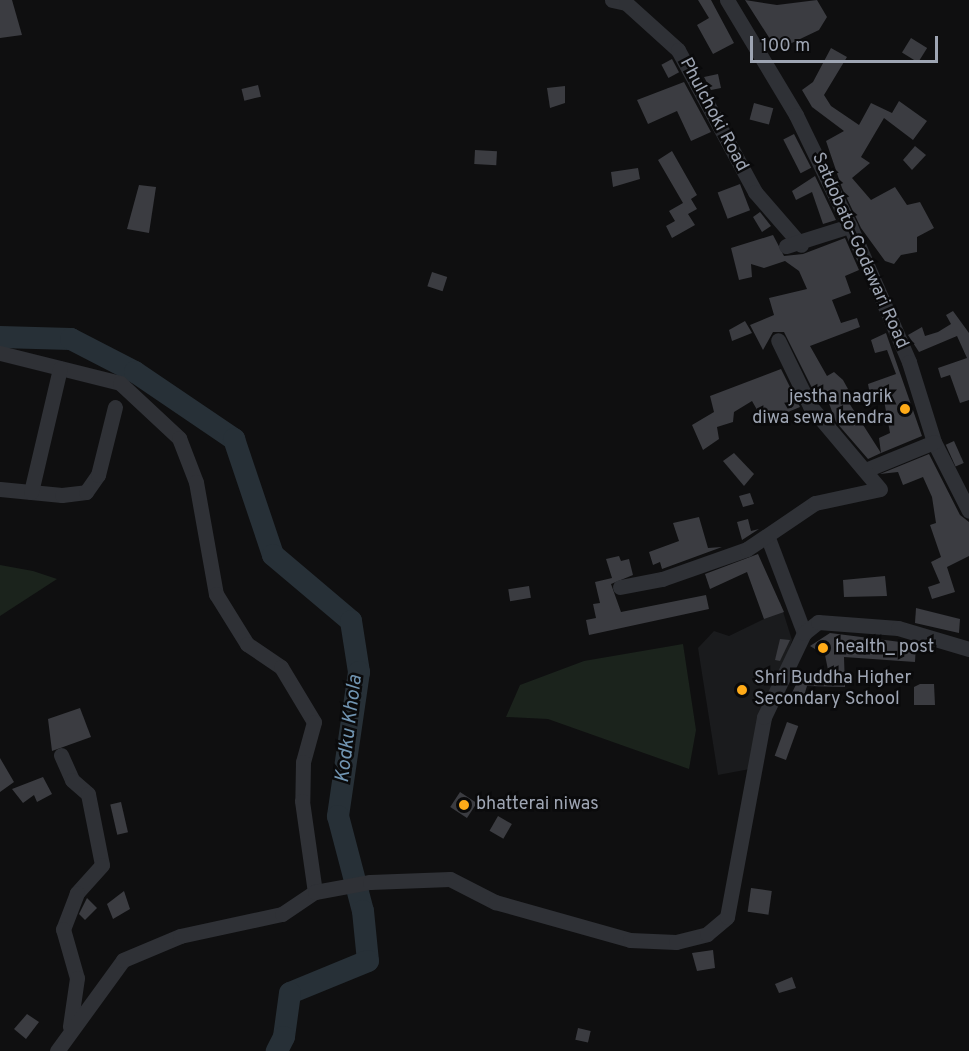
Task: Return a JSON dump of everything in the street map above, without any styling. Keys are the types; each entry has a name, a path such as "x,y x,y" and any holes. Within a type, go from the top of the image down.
{"street":[{"name":"Phulchoki Road","path":"612,0 626,3 678,50 755,192 794,245 850,226"},
{"name":"Satdobato-Godawari Road","path":"728,0 796,115 850,226 909,362 934,442 969,511"},
{"path":"620,587 662,579 768,538 814,503 879,489 868,469 810,406 778,340"},
{"path":"0,353 120,383 179,438 196,482 216,594 247,644 281,667 314,722 303,762 302,801 315,892"},
{"path":"31,492 60,368"},
{"path":"0,489 31,492 86,492 98,475 115,407"},
{"path":"868,469 934,442"},
{"path":"768,538 804,633"},
{"path":"57,1051 123,960 180,936 282,914 315,892 370,882 450,879 495,902 630,940 676,942 707,934 727,916 764,717 804,633 818,622 898,628 969,649"},
{"path":"61,755 72,780 88,794 102,865 77,893 63,929 77,978 69,1033"}],"shaded area":[{"path":"0,565 33,571 57,579 0,616"},
{"name":"Shri Buddha Higher Secondary School","path":"780,602 792,640 755,768 718,775 698,648 714,631 729,636 764,619 761,609"},
{"path":"683,644 696,730 689,769 548,719 506,717 520,685 584,661"}],"building":[{"path":"0,0 12,0 22,35 0,38"},
{"path":"698,0 711,0 734,43 713,54 697,25 709,18"},
{"path":"745,0 777,5 817,0 827,17 819,30 777,50"},
{"path":"911,38 927,48 918,62 902,52"},
{"path":"831,48 847,57 824,95 831,106 859,125 871,103 892,113 899,101 927,121 913,140 884,118 861,157 870,163 852,178 871,200 895,187 907,205 920,202 934,228 917,237 917,252 901,255 894,264 885,261 861,228 842,188 826,141 844,131 812,107 802,90 813,82"},
{"path":"672,59 679,72 668,78 661,65"},
{"path":"718,74 721,88 711,90 704,77"},
{"path":"684,82 711,132 691,141 677,111 648,124 637,100"},
{"path":"258,85 261,97 244,101 242,89"},
{"path":"565,86 565,103 550,108 547,88"},
{"path":"754,103 773,108 769,125 750,119"},
{"path":"794,134 811,168 801,173 783,139"},
{"path":"915,146 926,155 912,170 903,160"},
{"path":"475,150 497,151 496,165 474,164"},
{"path":"672,151 697,195 691,199 697,209 688,214 695,225 672,238 666,226 675,221 669,211 683,203 658,160"},
{"path":"638,168 640,179 613,187 611,172"},
{"path":"815,176 836,220 823,224 812,192 796,200 792,191"},
{"path":"740,184 750,210 728,219 718,193"},
{"path":"139,185 156,187 149,233 127,229"},
{"path":"760,212 771,226 762,232 753,217"},
{"path":"773,235 784,256 803,254 845,238 859,270 845,276 851,293 832,300 841,323 857,318 860,327 810,346 827,376 834,372 843,380 848,389 842,392 881,453 868,459 836,422 824,390 816,396 784,332 773,332 763,350 750,325 774,315 769,298 807,289 799,271 785,261 764,268 751,264 752,277 739,280 731,248"},
{"path":"432,272 447,277 443,291 427,286"},
{"path":"953,311 969,333 969,400 960,403 950,375 941,378 938,368 967,358 957,336 919,352 908,335 922,327 925,336 938,332 951,324 946,315"},
{"path":"745,321 752,333 732,341 729,330"},
{"path":"886,333 922,436 881,453 879,438 890,433 883,395 871,400 868,384 896,374 887,350 875,353 871,340"},
{"path":"781,369 800,407 764,422 752,401 734,412 733,422 717,427 719,439 703,450 692,425 714,412 710,396"},
{"path":"954,441 964,463 956,467 946,445"},
{"path":"734,453 754,474 744,486 723,461"},
{"path":"929,454 960,515 969,522 969,556 947,567 955,592 932,599 928,587 940,583 931,562 941,557 930,525 936,523 932,497 923,477 903,485 898,472 880,474"},
{"path":"750,493 754,504 743,507 739,496"},
{"path":"699,517 708,548 722,547 662,569 660,562 653,565 649,552 679,541 673,523"},
{"path":"748,519 751,531 759,529 742,540 737,522"},
{"path":"758,554 784,612 764,619 747,572 710,589 705,574"},
{"path":"619,556 621,561 629,559 633,575 611,584 621,612 706,595 709,609 589,635 586,620 596,618 593,604 600,603 595,582 612,578 606,559"},
{"path":"885,576 887,596 844,597 843,580"},
{"path":"529,586 531,598 510,601 508,589"},
{"path":"916,608 960,619 959,633 915,623"},
{"path":"830,633 916,644 915,662 844,657 845,687 807,686 803,699 791,695 800,676 829,675 825,655 810,646"},
{"path":"780,639 790,640 780,661 775,660"},
{"path":"920,684 934,684 935,705 914,705 914,687"},
{"path":"80,708 91,737 52,751 48,719"},
{"path":"787,722 798,726 786,760 775,756"},
{"path":"0,758 14,782 0,792"},
{"path":"43,777 52,794 37,802 34,795 23,803 12,789"},
{"name":"bhatterai niwas","path":"460,792 477,803 467,818 450,807"},
{"path":"121,802 128,832 117,835 110,804"},
{"path":"498,816 512,824 503,839 490,831"},
{"path":"751,888 772,891 768,915 748,912"},
{"path":"124,891 130,909 113,919 107,904"},
{"path":"87,898 97,908 85,920 79,914"},
{"path":"713,950 715,968 697,971 692,953"},
{"path":"792,977 796,988 779,993 775,984"},
{"path":"27,1014 39,1022 26,1039 14,1029"},
{"path":"578,1028 591,1031 588,1043 575,1040"}],"waterway":[{"name":"Kodku Khola","path":"0,337 71,339 135,372 234,439 273,555 351,621 359,672 338,816 363,911 368,961 290,993 284,1037 277,1051"}],"place":[{"name":"jestha nagrik diwa sewa kendra","path":"905,409"},
{"name":"health_ post","path":"823,648"},
{"name":"Shri Buddha Higher Secondary School","path":"742,690"},
{"name":"bhatterai niwas","path":"464,805"}]}
